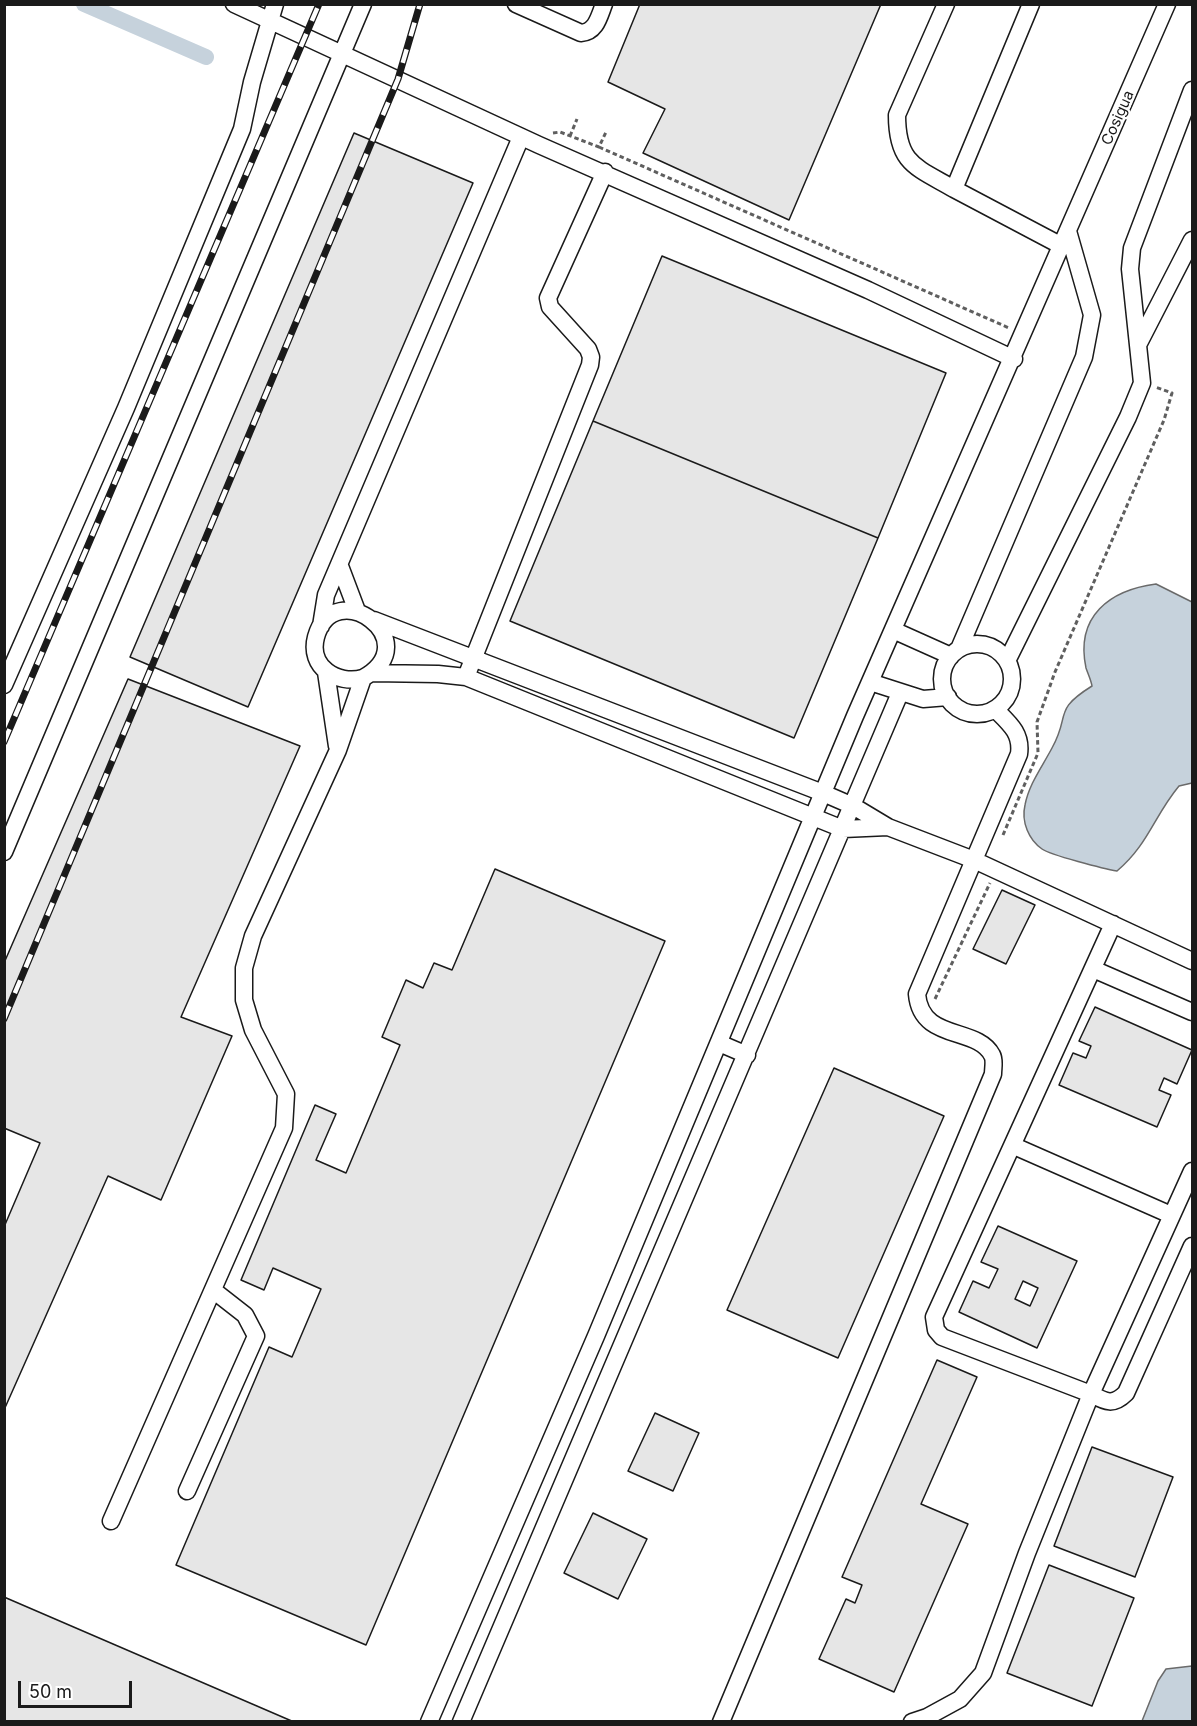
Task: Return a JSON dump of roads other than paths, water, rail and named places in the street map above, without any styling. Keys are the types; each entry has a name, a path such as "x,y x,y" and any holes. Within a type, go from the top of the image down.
{"street":[{"path":"234,4 273,12 344,54 521,137 605,172 868,290 1014,359"},
{"path":"4,852 344,54 363,4"},
{"path":"516,4 581,33 588,33 594,28 604,4"},
{"path":"893,630 955,652 970,645 991,647 1007,661 1012,682 1010,692 995,709 986,713 964,711 948,697 943,676 955,652 1084,357 1092,315 1064,238 954,189 913,165 901,150 897,115 946,4"},
{"path":"954,189 1031,4"},
{"name":"Cosigua","path":"429,1722 617,1287 870,682 1014,359 1064,238 1167,4"},
{"path":"4,685 126,408 242,129 252,82 273,12"},
{"path":"1007,661 1128,417 1142,383 1130,269 1132,248 1192,90"},
{"path":"338,750 326,672 316,654 315,645 326,595 521,137"},
{"path":"466,677 590,365 591,357 588,349 550,307 548,298 605,172"},
{"path":"1138,345 1192,240"},
{"path":"340,566 357,611"},
{"path":"321,626 337,613 357,611 374,620 823,793 853,806 888,827 974,860 1192,961"},
{"path":"111,1521 284,1128 286,1094 253,1030 244,1000 244,968 253,936 338,750 368,676 384,657 384,637 374,620"},
{"path":"326,672 344,681 368,676 438,674 466,677 812,818 843,829 888,827"},
{"path":"870,682 923,699 948,697"},
{"path":"461,1722 542,1526 644,1297 900,693"},
{"path":"721,1722 993,1074 993,1057 987,1048 928,1021 918,1009 917,994 1019,754 1020,746 1016,729 995,709"},
{"path":"636,747 647,725"},
{"path":"1113,924 1014,1146 934,1317 936,1330 942,1336 1091,1394 1107,1403 1117,1401 1125,1393 1192,1246"},
{"path":"1093,969 1192,1012"},
{"path":"719,1042 747,1055"},
{"path":"1014,1146 1171,1215"},
{"path":"912,1722 927,1717 960,1699 983,1673 1027,1553 1091,1394 1171,1215 1192,1175"},
{"path":"617,1287 644,1297"},
{"path":"188,1491 256,1336 245,1315 213,1290"},
{"path":"517,1516 542,1526"}],"waterway":[{"path":"84,4 206,57"}],"railway":[{"path":"4,742 319,4"},
{"path":"4,1019 398,79 420,4"}]}
